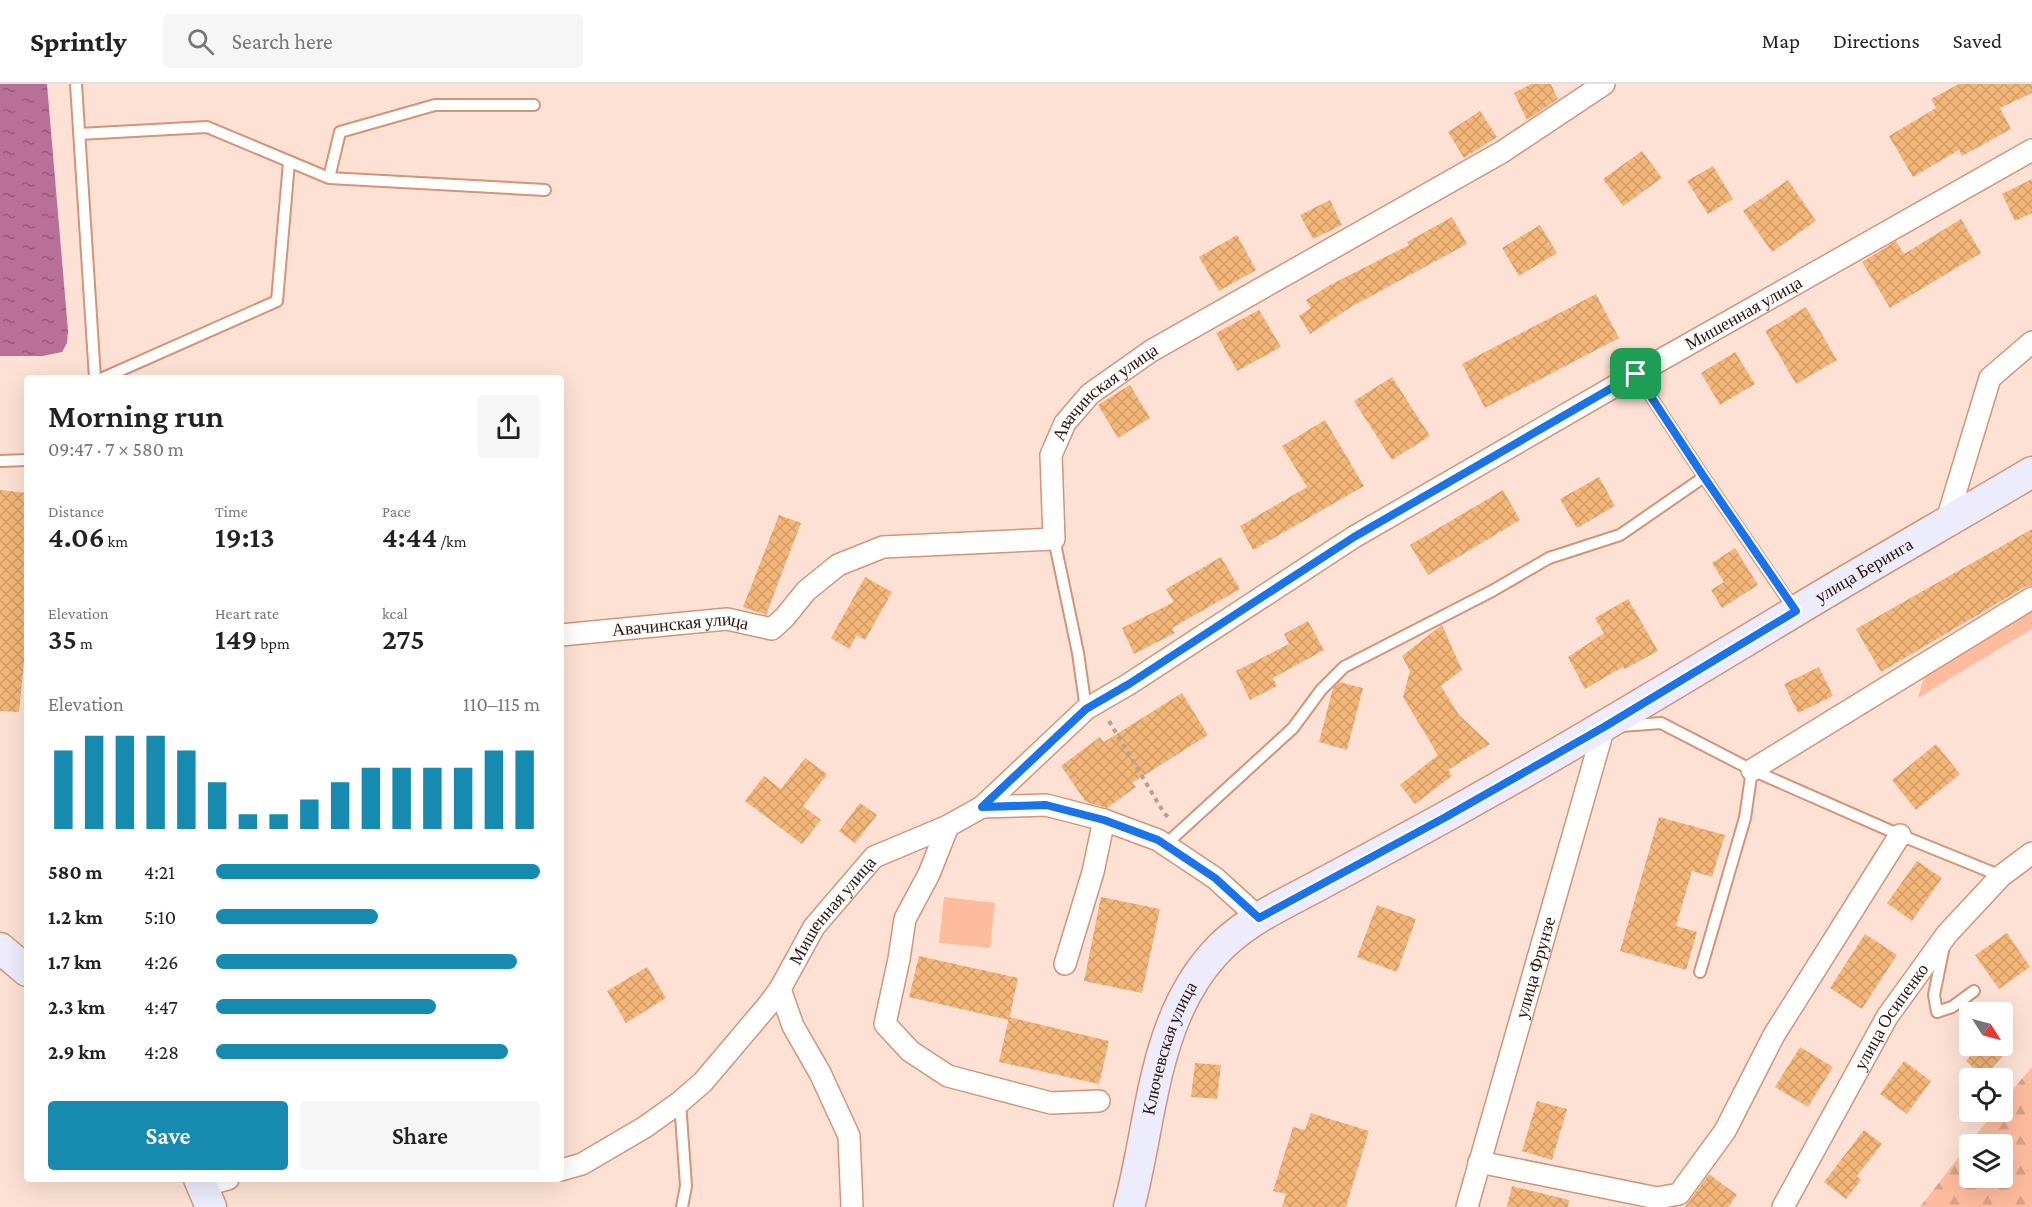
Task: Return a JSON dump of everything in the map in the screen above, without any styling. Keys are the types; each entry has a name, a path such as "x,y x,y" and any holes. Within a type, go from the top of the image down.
{"main road":[{"name":"улица Беринга","path":"1259,918 1454,813 1604,727 2032,472"},
{"name":"Ключевская улица","path":"1128,1207 1159,1066 1179,1009 1215,953 1259,918"},
{"path":"0,948 24,968"}],"street":[{"name":"Авачинская улица","path":"564,635 727,619 772,629 806,591 838,564 884,547 1054,539 1051,455 1065,423 1090,394 1151,351 1502,152 1604,84"},
{"name":"Мишенная улица","path":"564,1169 582,1164 645,1127 680,1102 702,1082 780,989 814,927 874,857 948,826 982,807 1092,706 1354,537 2032,150"},
{"path":"1946,523 1990,378 2032,342"},
{"path":"1752,770 2032,598"},
{"name":"улица Фрунзе","path":"1467,1207 1604,727"},
{"path":"982,807 1046,805 1104,820 1158,840 1215,878 1259,918"},
{"path":"1065,964 1092,872 1104,820"},
{"path":"948,826 929,874 905,919 885,1024 910,1051 948,1076 1051,1103 1099,1101"},
{"path":"1479,1162 1657,1198 1679,1194 1725,1131 1774,1035 1900,835"},
{"name":"улица Осипенко","path":"1783,1207 1887,1017 1947,934 2001,876 2032,853"},
{"path":"780,989 793,1026 820,1073 849,1136 852,1207"}],"lane":[{"path":"76,84 95,375"},
{"path":"329,178 340,132 435,105 534,105"},
{"path":"79,134 207,127 329,178 545,190"},
{"path":"110,375 277,301 290,162"},
{"path":"1636,374 1796,611"},
{"path":"0,461 24,460"},
{"path":"1165,845 1293,728 1344,666 1491,591 1549,558 1620,535 1704,477"},
{"path":"1054,539 1078,653 1092,706"},
{"path":"1604,727 1661,723 1752,770 1900,835 2001,876"},
{"path":"1700,972 1745,818 1752,770"},
{"path":"1947,934 1934,995 1937,1012 1952,1007 1974,992"},
{"path":"680,1102 686,1186 682,1207"}],"path":[{"path":"1092,706 1169,818"}],"green space":[{"path":"2032,598 2032,629 1918,698 1928,662"},
{"path":"944,897 995,903 990,948 939,943"},
{"path":"2032,1067 2032,1207 1920,1207 1959,1157 1959,1188 2013,1188 2013,1134 1977,1134 1986,1122 2013,1122 2013,1089"}],"water":[{"path":"0,84 47,84 68,331 67,343 62,352 43,356 0,356"}],"building":[{"path":"1531,84 1551,84 1558,99 1527,120 1514,93"},
{"path":"1959,84 2032,84 2032,93 2000,108 2011,129 1962,156 1959,150 1913,177 1889,136 1936,108 1931,99"},
{"path":"1480,111 1497,137 1464,158 1448,132"},
{"path":"1642,151 1662,178 1623,206 1603,179"},
{"path":"1713,166 1733,199 1708,214 1687,181"},
{"path":"2032,179 2032,213 2015,221 2002,194"},
{"path":"1788,180 1816,221 1772,252 1743,211"},
{"path":"1330,200 1342,225 1313,239 1300,215"},
{"path":"1452,217 1467,244 1351,307 1310,334 1299,316 1311,308 1306,300 1330,285 1409,245 1407,242"},
{"path":"1961,219 1981,253 1890,308 1862,262 1896,241 1904,254"},
{"path":"1540,225 1557,253 1519,276 1502,248"},
{"path":"1237,235 1256,270 1219,291 1199,257"},
{"path":"1596,294 1619,338 1485,408 1462,364"},
{"path":"1806,307 1837,360 1796,384 1765,331"},
{"path":"1259,310 1281,347 1237,371 1216,333"},
{"path":"1735,352 1755,384 1720,405 1701,373"},
{"path":"1392,377 1430,436 1392,460 1354,401"},
{"path":"1130,385 1150,418 1118,438 1098,405"},
{"path":"1325,420 1364,486 1253,550 1240,526 1307,487 1282,446"},
{"path":"1599,477 1615,506 1577,528 1560,499"},
{"path":"0,490 24,493 24,661 19,712 0,711"},
{"path":"1503,490 1520,520 1428,575 1410,545"},
{"path":"779,515 801,523 766,615 743,607"},
{"path":"2032,529 2032,585 1881,672 1856,629"},
{"path":"1735,548 1758,585 1722,608 1711,590 1724,582 1712,563"},
{"path":"1221,557 1240,589 1172,628 1175,633 1134,654 1122,628 1174,602 1166,589"},
{"path":"865,577 892,592 865,640 857,635 849,649 831,638"},
{"path":"1628,599 1658,651 1625,669 1623,667 1585,689 1568,657 1604,633 1595,618"},
{"path":"1308,621 1324,650 1273,678 1277,686 1250,700 1236,671 1289,644 1284,634"},
{"path":"1442,625 1462,670 1441,686 1459,715 1490,744 1448,770 1452,776 1415,804 1400,785 1438,755 1403,697 1410,671 1402,656"},
{"path":"1819,667 1833,696 1798,713 1784,684"},
{"path":"1339,682 1363,688 1347,750 1319,742 1333,688"},
{"path":"1182,693 1208,735 1132,783 1136,787 1107,808 1086,802 1061,766 1100,737 1104,742"},
{"path":"1936,744 1960,774 1916,810 1892,780"},
{"path":"805,758 827,774 803,806 821,820 802,844 745,801 764,776 781,789"},
{"path":"860,803 877,815 855,843 839,831"},
{"path":"1659,817 1725,835 1712,877 1692,871 1676,926 1697,932 1686,970 1620,951"},
{"path":"1917,861 1942,878 1912,921 1887,903"},
{"path":"1101,897 1160,909 1142,993 1084,981"},
{"path":"1377,905 1416,919 1397,972 1357,957"},
{"path":"2007,933 2030,967 1999,989 1975,955"},
{"path":"1865,934 1897,955 1862,1009 1830,988"},
{"path":"919,956 1018,978 1009,1020 909,997"},
{"path":"647,967 666,998 626,1023 607,991"},
{"path":"1009,1017 1109,1041 1099,1084 999,1062"},
{"path":"1800,1047 1833,1067 1808,1107 1775,1087"},
{"path":"1970,1056 2003,1056 1992,1068 1974,1068 1966,1061"},
{"path":"1904,1061 1931,1081 1907,1114 1880,1094"},
{"path":"1195,1063 1221,1065 1217,1099 1191,1097"},
{"path":"1537,1101 1567,1109 1552,1160 1522,1151"},
{"path":"1311,1113 1369,1131 1346,1207 1282,1207 1286,1194 1273,1191 1293,1127 1305,1130"},
{"path":"1864,1130 1882,1144 1857,1176 1861,1180 1846,1199 1824,1182"},
{"path":"1709,1174 1737,1195 1728,1207 1685,1207"},
{"path":"1512,1186 1569,1200 1568,1207 1507,1207"}],"route":[{"path":"1636,374 1796,611 1604,727 1444,818 1259,918 1215,878 1158,840 1104,820 1046,805 982,807 1086,709 1129,684 1354,537 1636,374"}]}
